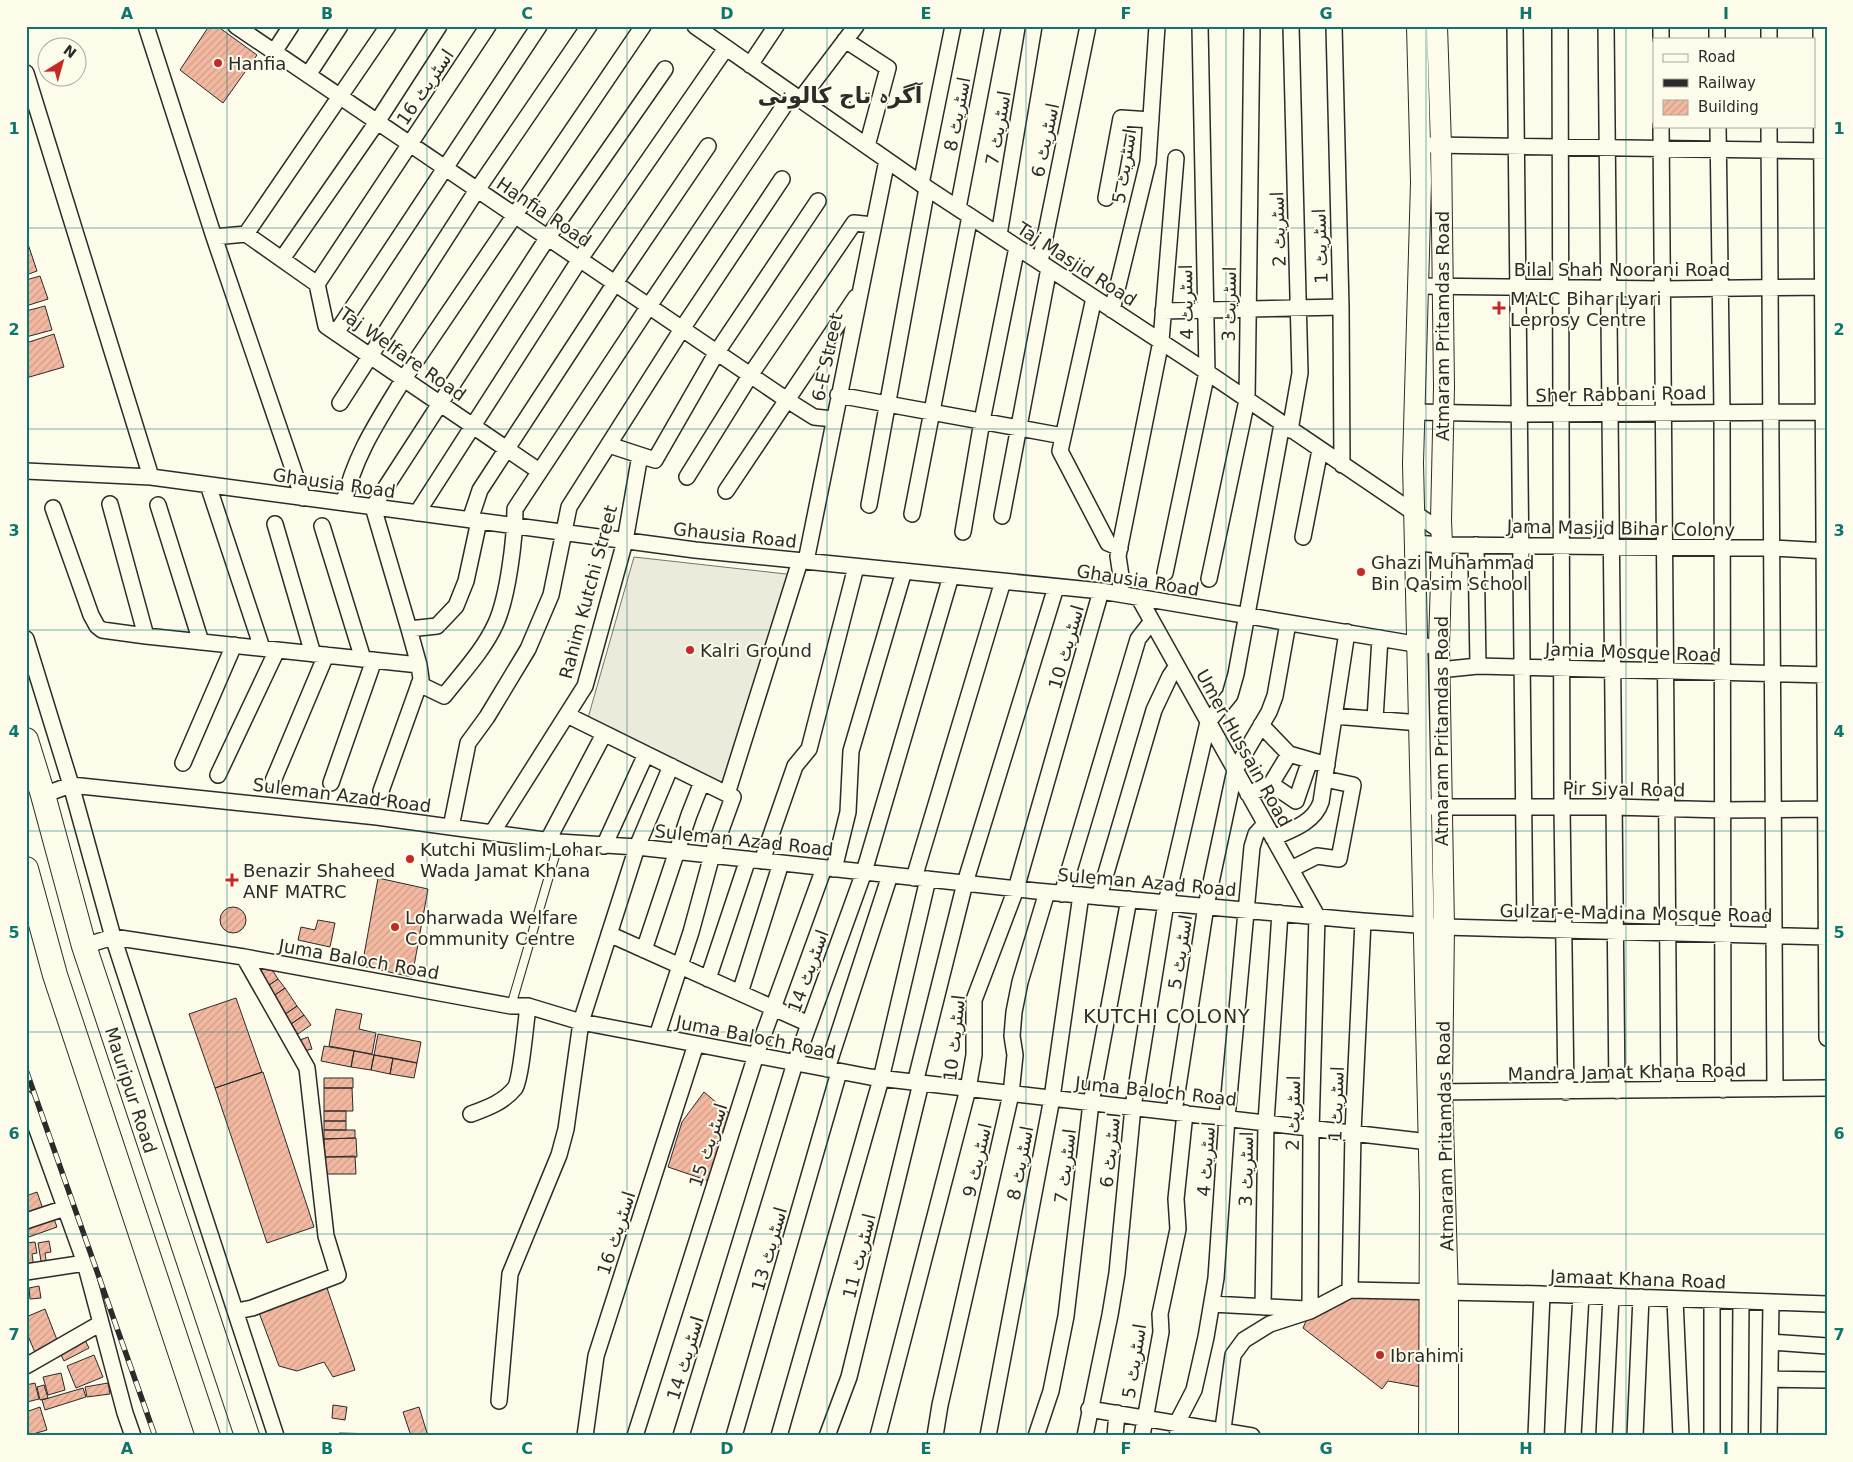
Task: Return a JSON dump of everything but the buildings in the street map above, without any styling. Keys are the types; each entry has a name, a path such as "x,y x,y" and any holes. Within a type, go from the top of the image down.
{"highway":[{"name":"Mauripur Road","path":"26,740 84,946 246,1436"},
{"name":"Mauripur Road","path":"26,869 55,974 208,1436"}],"main road":[{"name":"Atmaram Pritamdas Road","path":"1417,26 1421,182 1414,514 1420,723 1444,927 1435,1092 1429,1142 1448,1436"},
{"name":"Atmaram Pritamdas Road","path":"1429,1436 1439,1291 1435,1092 1424,926 1439,670 1444,413 1442,145 1437,26"}],"street":[{"path":"146,26 214,237 304,498"},
{"path":"274,52 291,26"},
{"path":"308,75 340,26"},
{"path":"246,234 388,26"},
{"path":"282,259 377,122 439,26"},
{"name":"اسٹریٹ 16","path":"317,284 488,26"},
{"path":"336,333 539,26"},
{"path":"340,403 477,190 589,26"},
{"path":"344,503 349,479 357,460 374,428 404,380 643,26"},
{"name":"Taj Masjid Road","path":"695,26 924,186 1207,372 1414,514 1442,538"},
{"path":"750,65 776,26"},
{"path":"419,684 444,696 480,650 496,623 506,585 515,526 515,509 649,306 796,97 856,26"},
{"path":"869,505 953,26"},
{"name":"اسٹریٹ 8","path":"912,514 932,412 993,26"},
{"name":"اسٹریٹ 7","path":"999,235 1034,26"},
{"name":"اسٹریٹ 6","path":"1002,516 1019,428 1045,265 1088,26"},
{"name":"اسٹریٹ 5","path":"1112,310 1148,162 1157,26"},
{"name":"اسٹریٹ 4","path":"1166,573 1207,372 1200,26"},
{"name":"اسٹریٹ 3","path":"1210,579 1247,400 1252,26"},
{"name":"اسٹریٹ 2","path":"1208,722 1230,695 1236,674 1246,616 1286,427 1300,373 1291,26"},
{"name":"اسٹریٹ 1","path":"1334,26 1341,307 1342,465"},
{"path":"1515,26 1525,928"},
{"path":"1560,26 1562,807 1566,1092"},
{"path":"1606,26 1617,1091"},
{"path":"1821,26 1825,287 1827,1038"},
{"name":"Hanfia Road","path":"239,27 787,400 814,417 833,419"},
{"path":"845,40 888,68 867,146"},
{"path":"417,513 580,259 726,48"},
{"path":"381,791 421,680 419,665 373,507 548,237 665,70"},
{"path":"26,72 152,477"},
{"path":"1106,198 1121,118 1150,120"},
{"path":"1662,128 1669,1090"},
{"path":"1718,128 1722,412 1723,1090"},
{"path":"1770,128 1775,1089"},
{"path":"1420,145 1824,151"},
{"path":"409,629 437,626 456,606 466,581 480,490 615,283 708,146"},
{"path":"1120,594 1121,576 1118,556 1161,341 1176,158"},
{"name":"6-E Street","path":"712,855 733,797 727,794 803,561 886,160"},
{"path":"451,827 468,743 487,717 528,649 551,595 569,507 682,329 782,179"},
{"path":"609,445 655,460 717,352 818,201"},
{"path":"687,477 751,374 854,223 873,225"},
{"path":"214,237 246,234 317,284"},
{"path":"963,532 982,421 1017,247"},
{"name":"Taj Welfare Road","path":"317,284 326,326 539,471"},
{"name":"Bilal Shah Noorani Road","path":"1418,286 1662,289 1825,287"},
{"path":"726,491 860,289"},
{"path":"1094,298 1060,451 1108,543 1120,548"},
{"path":"1163,311 1341,307"},
{"path":"838,395 1063,436"},
{"name":"Sher Rabbani Road","path":"1415,412 1518,414 1825,412"},
{"path":"1303,537 1320,450"},
{"name":"Rahim Kutchi Street","path":"492,833 585,686 625,541 640,455"},
{"name":"Ghausia Road","path":"26,471 152,477 695,550 1120,594 1439,649"},
{"path":"208,485 270,649 218,776"},
{"path":"110,504 146,636"},
{"path":"158,505 201,642"},
{"path":"53,508 91,615 97,626 106,631 419,665"},
{"path":"273,781 319,654 275,524"},
{"path":"322,526 368,660 331,783"},
{"name":"Jama Masjid Bihar Colony","path":"1415,543 1442,538 1476,545 1773,548 1826,551"},
{"path":"1476,545 1478,666"},
{"path":"708,979 795,766 809,748 856,566"},
{"name":"اسٹریٹ 15","path":"635,1436 756,1056 773,1008 829,868 848,812 851,751 904,571"},
{"name":"اسٹریٹ 14","path":"681,1436 795,1063 864,872 951,576"},
{"path":"779,1436 881,1079 921,879 1003,582"},
{"name":"اسٹریٹ 11","path":"827,1436 849,1377 965,884 1056,587"},
{"name":"اسٹریٹ 10","path":"878,1436 968,1089 974,1055 974,1000 1016,889 1102,592"},
{"name":"Umer Hussain Road","path":"1139,598 1317,916"},
{"name":"اسٹریٹ 9","path":"935,1436 940,1405 1011,1094 1015,1055 1012,1036 1014,1012 1020,982 1054,893 1138,639 1152,621"},
{"name":"اسٹریٹ 5","path":"1142,1436 1161,1332 1160,1314 1178,1229 1176,1199 1179,1113 1206,906 1235,770 1269,712 1275,696 1288,622"},
{"path":"1273,838 1302,825 1318,811 1326,772 1346,632"},
{"path":"1375,719 1380,638"},
{"path":"26,639 71,785 113,938 237,1311 276,1436"},
{"path":"183,763 234,645"},
{"path":"1099,897 1154,710 1170,676 1177,666"},
{"name":"Jamia Mosque Road","path":"1439,670 1478,666 1826,675"},
{"path":"566,715 727,794"},
{"path":"1334,716 1420,723"},
{"name":"اسٹریٹ 6","path":"1085,1436 1117,1273 1133,1107 1166,903 1208,722"},
{"path":"1261,724 1290,754 1310,760 1326,772 1353,785 1339,859 1317,856 1290,869"},
{"path":"553,841 604,734"},
{"path":"604,846 646,754"},
{"path":"1248,794 1271,784 1290,754"},
{"path":"1271,784 1296,801 1310,760"},
{"path":"499,1401 510,1274 558,1155 566,1129 581,1022 638,847 671,766"},
{"path":"644,950 689,815 702,782"},
{"name":"Suleman Azad Road","path":"43,795 71,785 376,817 553,841 677,851 965,884 1444,927"},
{"name":"Pir Siyal Road","path":"1431,807 1614,807 1723,810 1826,809"},
{"name":"اسٹریٹ 4","path":"1177,1430 1194,1390 1206,1337 1216,1278 1227,1118 1252,847 1256,834 1265,824"},
{"path":"657,1036 680,966 712,855"},
{"path":"740,993 781,863"},
{"name":"اسٹریٹ 13","path":"734,1436 833,1070 890,875"},
{"name":"اسٹریٹ 8","path":"988,1436 1052,1098 1081,895"},
{"name":"اسٹریٹ 7","path":"1036,1436 1051,1391 1066,1316 1091,1103 1129,899"},
{"name":"اسٹریٹ 3","path":"1263,1306 1266,1122 1280,913"},
{"name":"اسٹریٹ 2","path":"1312,1310 1311,1128 1317,916"},
{"name":"اسٹریٹ 1","path":"1350,1290 1353,1132 1363,920"},
{"name":"Gulzar-e-Madina Mosque Road","path":"1444,927 1774,934 1826,937"},
{"path":"609,934 809,1024"},
{"name":"Juma Baloch Road","path":"84,946 113,938 244,957 511,1006 528,1006 581,1022 881,1079 1429,1142"},
{"path":"237,1311 252,1308 338,1275 326,1236 307,1068 244,957"},
{"path":"471,1114 491,1107 510,1094 516,1086 528,1006"},
{"name":"اسٹریٹ 16","path":"585,1436 596,1356 696,1044"},
{"name":"Mandra Jamat Khana Road","path":"1435,1092 1827,1088"},
{"path":"26,1099 85,1263 133,1436"},
{"path":"26,1221 65,1208"},
{"path":"26,1272 85,1263"},
{"path":"1222,1433 1233,1355 1244,1340 1270,1324 1312,1310 1350,1290"},
{"name":"Jamaat Khana Road","path":"1350,1290 1580,1295 1827,1304"},
{"path":"1536,1436 1542,1294"},
{"path":"1573,1436 1580,1295"},
{"path":"1604,1436 1611,1296"},
{"path":"1635,1436 1641,1298"},
{"path":"1675,1299 1681,1436"},
{"path":"1712,1300 1712,1436"},
{"path":"1740,1301 1740,1436"},
{"path":"1769,1436 1771,1302"},
{"path":"1212,1304 1312,1310"},
{"path":"26,1366 101,1323"},
{"path":"1771,1342 1827,1346"},
{"path":"1770,1379 1827,1380"},
{"path":"1089,1409 1144,1418 1177,1430 1252,1436"},
{"path":"1115,1436 1117,1413"}],"lane":[{"path":"511,1006 553,841"}],"shaded area":[{"name":"Kalri Ground","path":"634,557 795,575 728,794 586,725"}],"railway":[{"path":"26,1070 155,1436"}],"place":[{"name":"Hanfia","path":"218,63"},
{"name":"MALC Bihar Lyari Leprosy Centre","path":"1499,308"},
{"name":"Ghazi Muhammad Bin Qasim School","path":"1361,572"},
{"name":"Kalri Ground","path":"690,650"},
{"name":"Kutchi Muslim Lohar Wada Jamat Khana","path":"410,859"},
{"name":"Benazir Shaheed ANF MATRC","path":"232,880"},
{"name":"Loharwada Welfare Community Centre","path":"395,927"},
{"name":"Ibrahimi","path":"1380,1355"}],"district":[{"name":"آگرہ تاج کالونی","path":"840,95"},
{"name":"KUTCHI COLONY","path":"1167,1016"}]}
